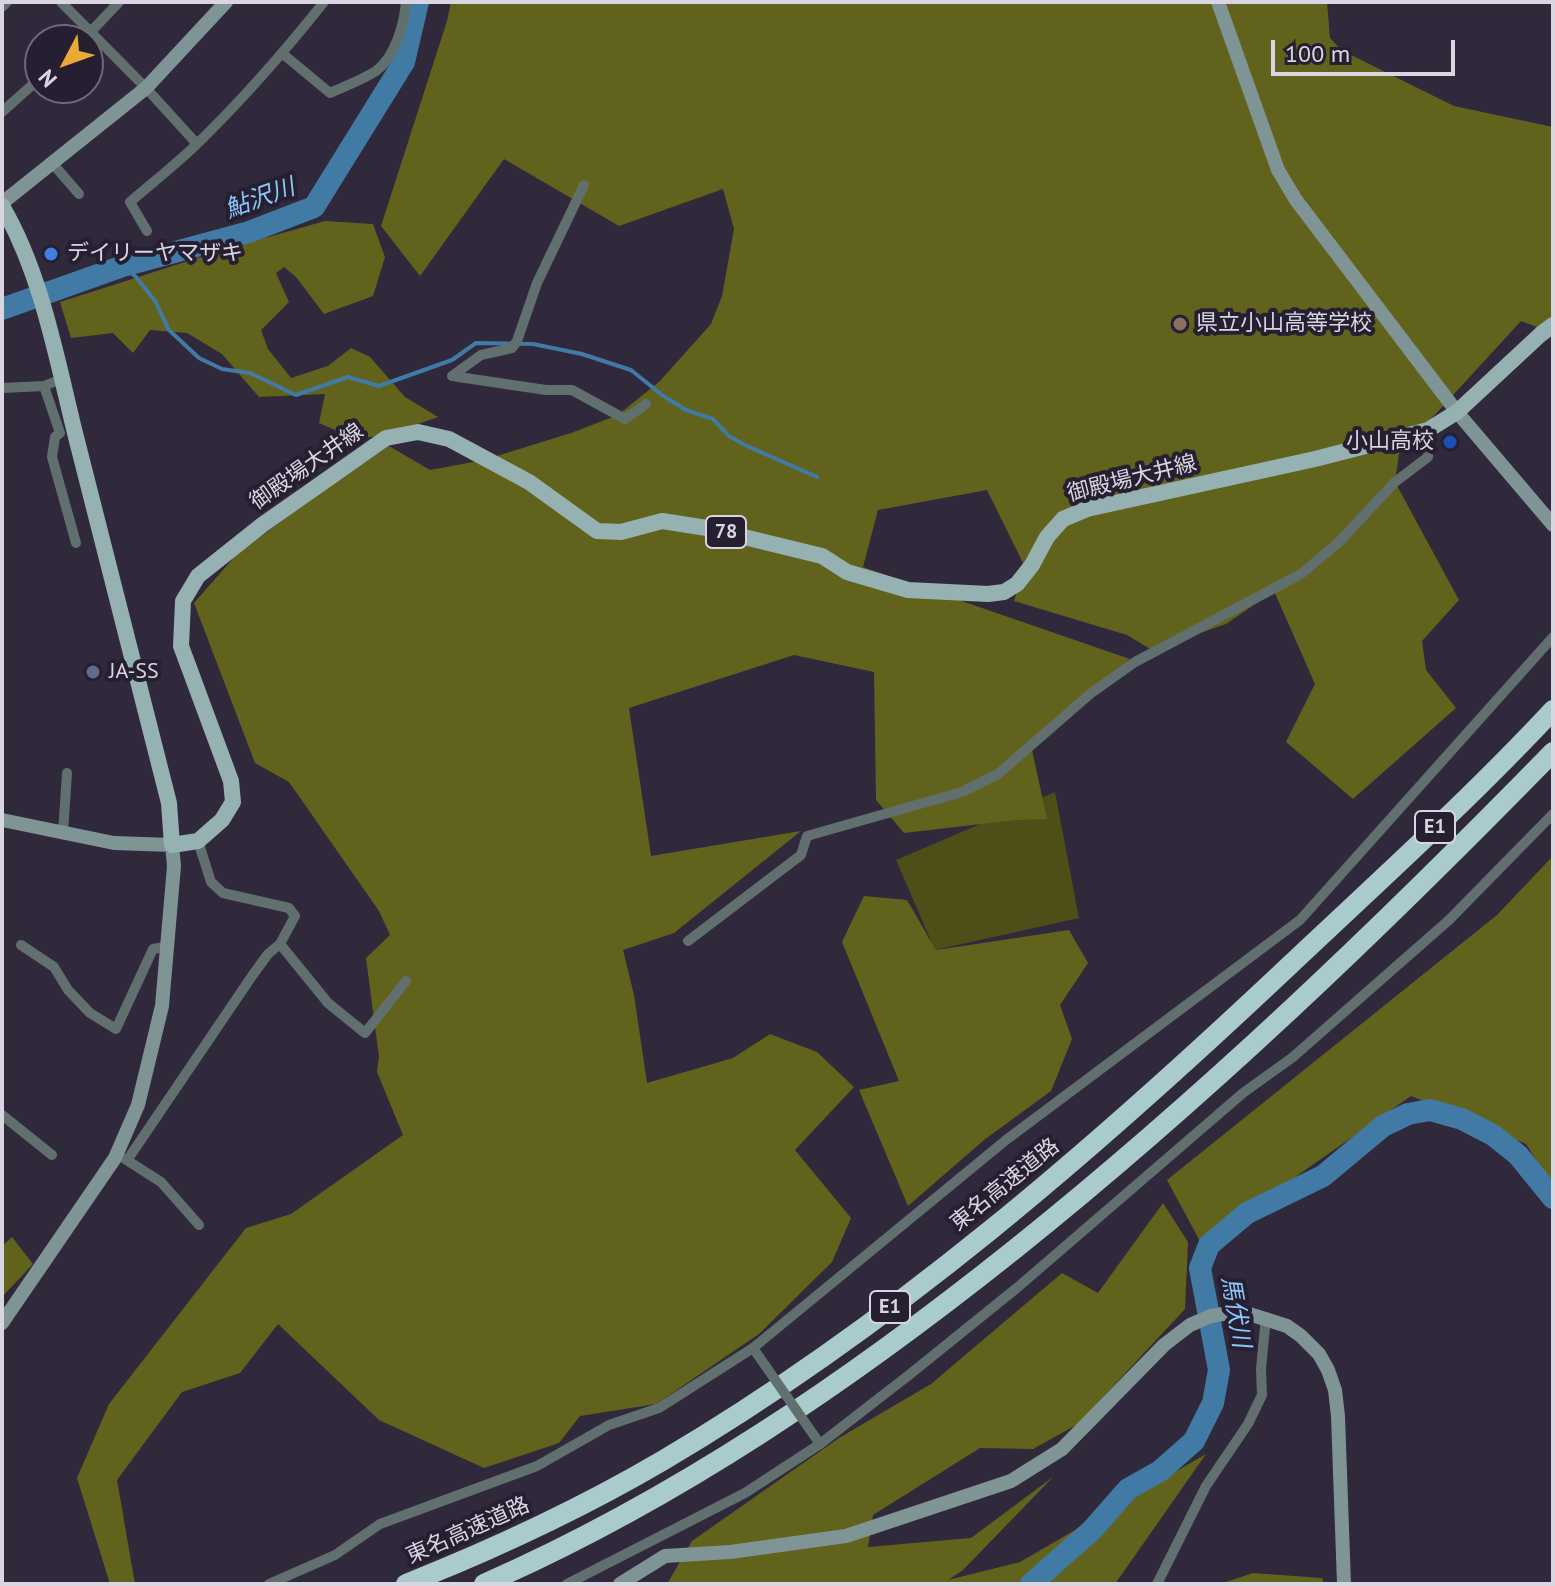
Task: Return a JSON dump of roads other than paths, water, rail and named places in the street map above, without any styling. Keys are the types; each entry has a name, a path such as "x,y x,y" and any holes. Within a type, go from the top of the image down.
{"highway":[{"name":"東名高速道路","path":"406,1584 520,1536 663,1460 827,1354 919,1285 1072,1162 1178,1070 1379,882 1553,710"},
{"name":"E1","path":"484,1584 609,1524 682,1484 760,1435 966,1288 1093,1186 1205,1089 1325,979 1553,752"}],"main road":[{"path":"2,1323 121,1158 138,1105 162,1006 174,866 169,803 61,379 33,274 19,234 2,204 146,88 226,2"},
{"path":"1218,2 1278,170 1296,200 1457,412 1553,525"},
{"name":"御殿場大井線","path":"198,841 222,820 233,802 231,781 181,646 183,601 198,576 262,525 386,438 418,432 449,439 529,482 597,531 621,532 662,521 707,528 822,556 847,572 908,590 988,594 1004,592 1017,584 1032,565 1047,537 1063,519 1087,509 1315,459 1428,430 1457,412 1553,325"},
{"path":"2,820 114,843 172,845 198,841"},
{"path":"620,1584 665,1556 730,1552 846,1536 1011,1481 1062,1449 1164,1345 1190,1325 1211,1316 1240,1311 1287,1326 1319,1354 1335,1390 1344,1584"}],"street":[{"path":"2,7 7,2"},
{"path":"61,2 78,24"},
{"path":"99,24 119,2"},
{"path":"147,231 130,202 197,144 283,54 324,2"},
{"path":"283,54 330,93 374,72 383,64 397,41 406,2"},
{"path":"104,50 146,88 197,144"},
{"path":"2,112 24,92"},
{"path":"53,164 79,194"},
{"path":"584,185 537,283 519,337 512,348 481,355 452,376 546,390 572,390 625,419 646,404"},
{"path":"2,388 44,386 61,379"},
{"path":"44,386 60,433 55,437 52,457 76,543"},
{"path":"688,941 801,855 807,836 962,792 998,774 1090,694 1135,662 1301,574 1339,542 1395,482 1428,457 1428,430"},
{"path":"269,1584 335,1555 380,1524 537,1466 609,1425 659,1408 753,1348 1006,1140 1300,920 1553,637"},
{"path":"63,833 67,773"},
{"path":"567,1584 745,1493 820,1444 1018,1287 1243,1093 1293,1057 1449,920 1553,814"},
{"path":"198,841 211,882 223,893 289,908 295,916 280,944 268,954 121,1158 161,1182 199,1225"},
{"path":"280,944 328,1003 365,1033 406,981"},
{"path":"21,945 54,967 68,990 90,1013 116,1029 153,949 169,946"},
{"path":"2,1115 52,1155"},
{"path":"1157,1584 1206,1486 1248,1424 1262,1395 1266,1317"},
{"path":"753,1348 820,1444"}],"waterway":[{"name":"鮎沢川","path":"2,309 123,266 249,232 314,207 404,62 418,2"},
{"path":"123,266 155,301 169,330 199,358 222,369 250,373 296,395 348,377 379,386 452,360 476,343 533,344 582,354 631,370 686,410 713,419 729,436 817,477"},
{"name":"馬伏川","path":"1031,1584 1092,1530 1128,1489 1160,1471 1194,1441 1213,1403 1219,1370 1200,1268 1209,1245 1247,1213 1323,1176 1383,1126 1408,1114 1430,1110 1462,1119 1493,1135 1518,1155 1553,1198"}],"place":[{"name":"デイリーヤマザキ","path":"51,254"},
{"name":"県立小山高等学校","path":"1180,324"},
{"name":"小山高校","path":"1450,442"},
{"name":"JA-SS","path":"93,672"}]}
